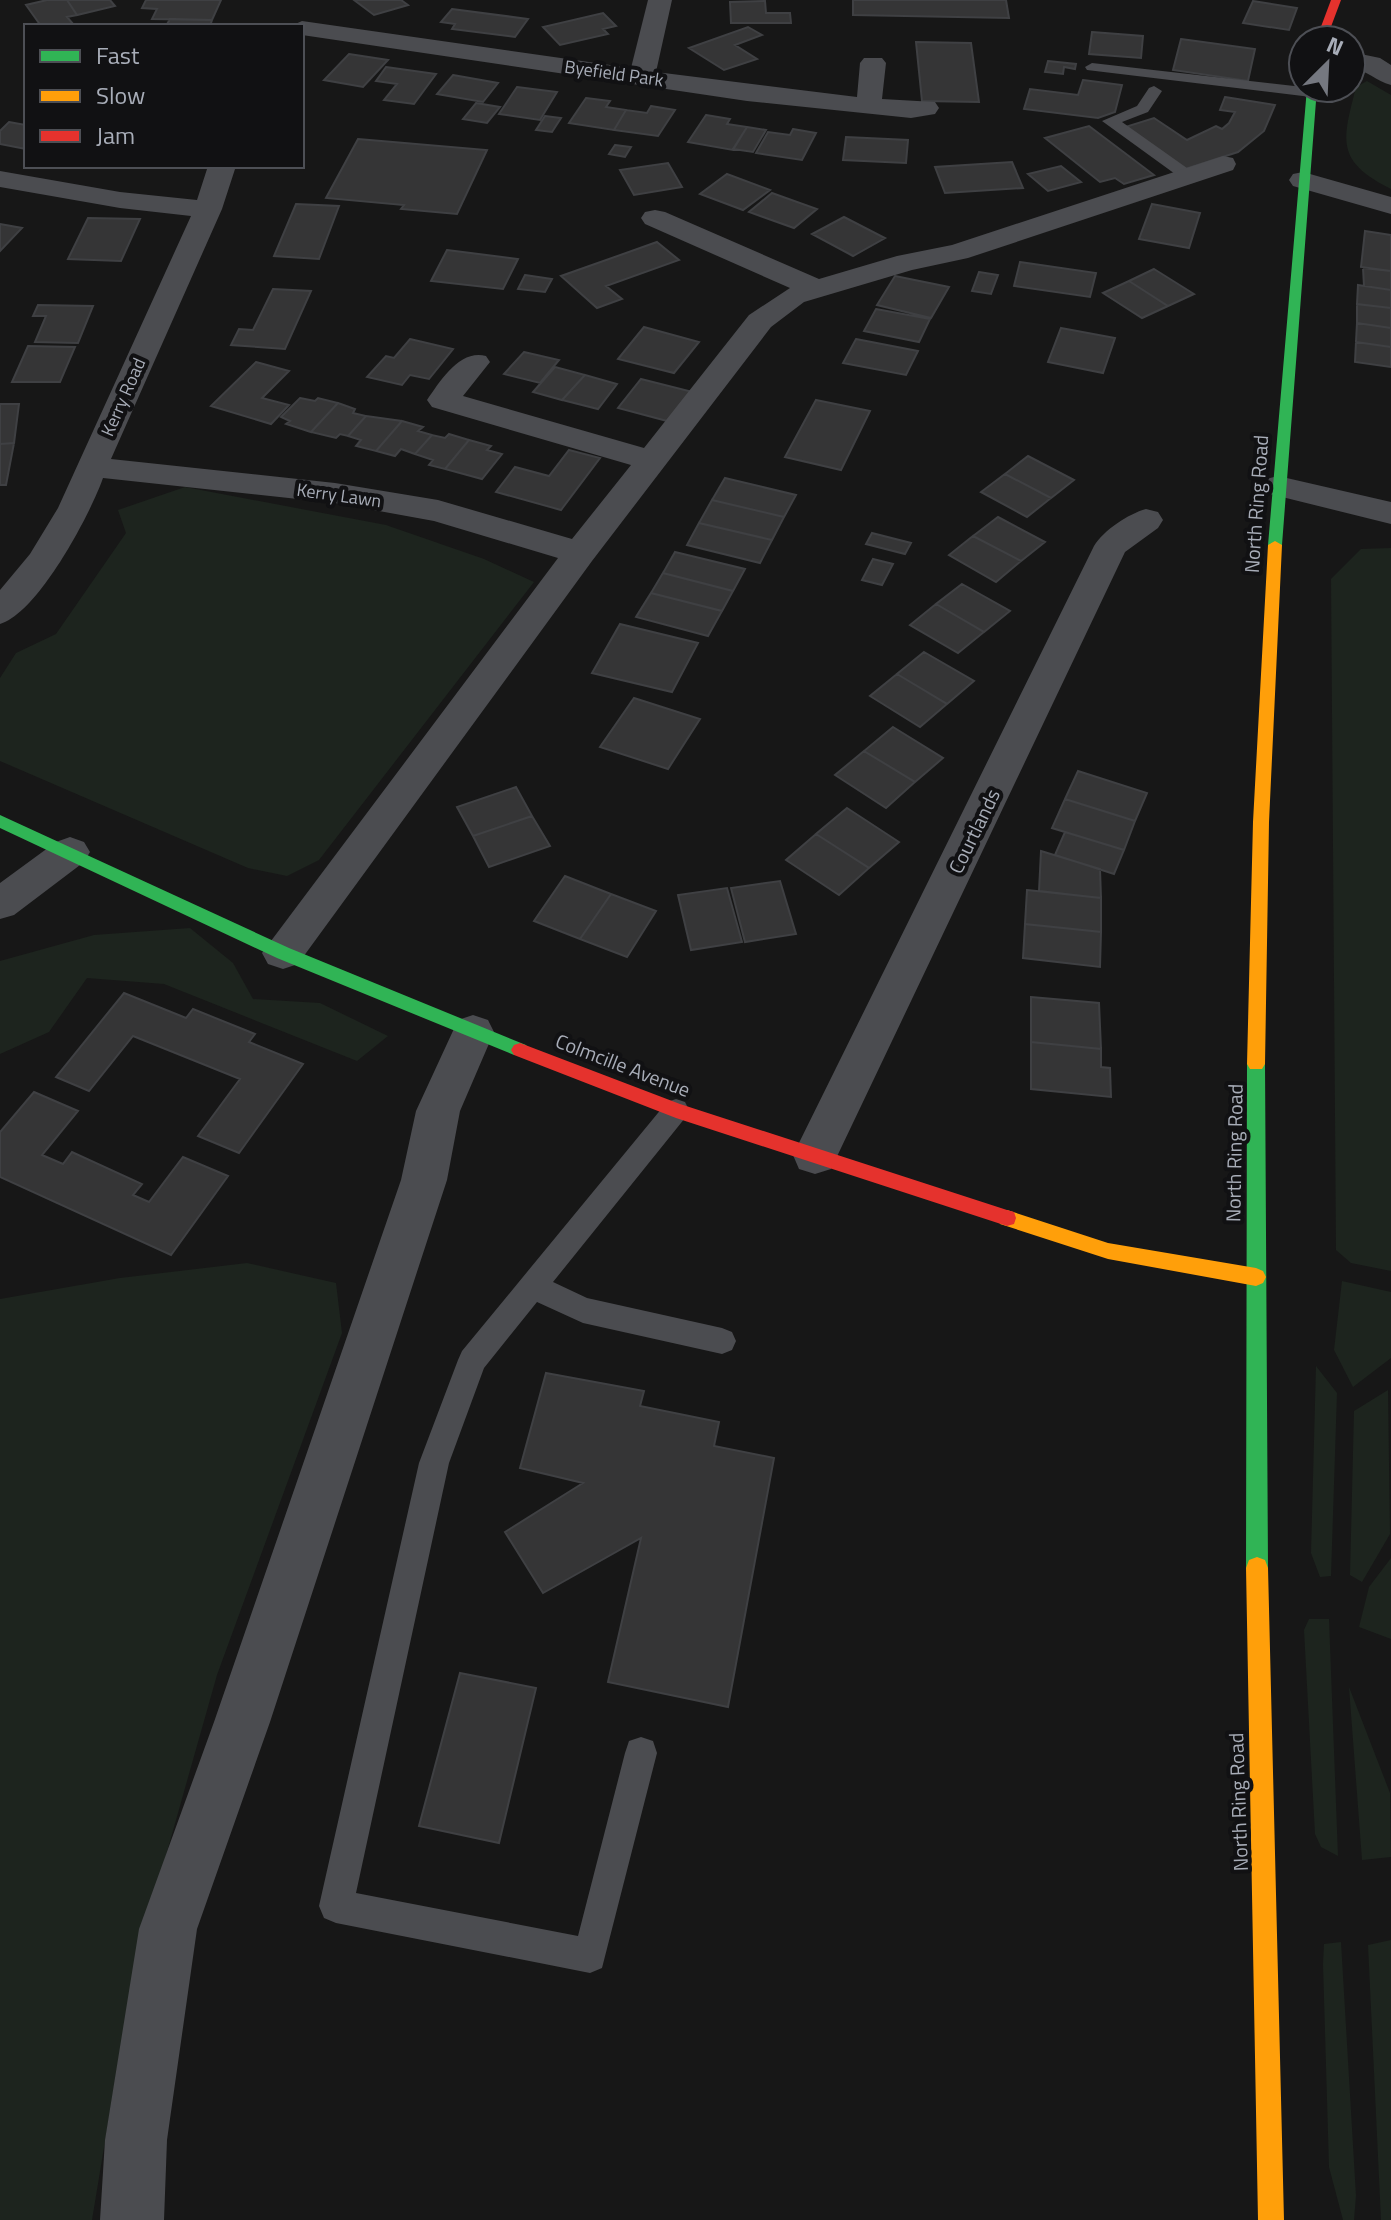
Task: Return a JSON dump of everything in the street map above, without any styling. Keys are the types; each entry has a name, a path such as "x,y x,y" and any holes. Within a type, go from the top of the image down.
{"main road":[{"path":"1327,24 1336,0"},
{"name":"North Ring Road","path":"1271,2220 1258,1727 1254,1206 1262,780 1278,486 1311,104"},
{"name":"Colmcille Avenue","path":"0,821 283,953 473,1032 676,1110 1108,1251 1256,1277"}],"street":[{"path":"642,77 660,0"},
{"name":"Byefield Park","path":"304,26 747,93 869,103 911,110 926,108"},
{"path":"1367,62 1391,77"},
{"path":"869,103 873,63"},
{"path":"283,953 580,553 760,321 794,296 907,262 958,252 1223,164"},
{"name":"Kerry Road","path":"0,612 55,547 79,506 91,467 208,209 221,168"},
{"path":"0,179 120,200 208,209"},
{"path":"1303,180 1391,206"},
{"path":"655,218 817,289"},
{"path":"475,362 443,400 652,461"},
{"name":"Kerry Lawn","path":"91,467 350,496 438,511 580,553"},
{"path":"1278,486 1391,513"},
{"name":"Courtlands","path":"815,1155 1111,546 1146,520"},
{"path":"0,904 70,852"},
{"path":"132,2220 136,2140 168,1929 242,1722 419,1195 438,1111 473,1032"}],"lane":[{"path":"1092,67 1287,87"},
{"path":"1154,91 1143,109 1110,121 1188,176"},
{"path":"641,1753 590,1956 336,1906 434,1463 472,1360 676,1110"},
{"path":"533,1286 583,1310 722,1341"}],"shaded area":[{"path":"1367,81 1391,95 1391,189 1360,169 1351,158 1346,135 1352,104 1367,104"},
{"path":"185,487 386,525 484,559 534,582 319,860 287,876 248,868 0,761 0,678 16,653 56,634 126,533 118,510"},
{"path":"1391,548 1391,1271 1351,1263 1336,1250 1331,579 1361,549"},
{"path":"190,928 233,963 253,999 320,1003 388,1036 357,1061 164,984 87,978 49,1032 0,1054 0,961 94,935"},
{"path":"247,1263 336,1283 342,1333 217,1675 133,1972 92,2220 0,2220 0,1299 120,1278"},
{"path":"1342,1281 1391,1292 1391,1358 1353,1387 1334,1350"},
{"path":"1316,1366 1337,1393 1331,1576 1320,1577 1311,1553"},
{"path":"1388,1390 1390,1534 1362,1582 1350,1575 1354,1411"},
{"path":"1391,1558 1391,1639 1359,1627 1369,1587"},
{"path":"1309,1619 1329,1619 1338,1856 1321,1847 1315,1834 1304,1630"},
{"path":"1349,1687 1390,1793 1391,1857 1362,1860"},
{"path":"1391,1940 1391,2220 1381,2220 1368,1945"},
{"path":"1341,1942 1356,2196 1354,2220 1343,2220 1329,2167 1324,1944"}],"building":[{"path":"47,0 67,0 77,15 67,17 73,24 40,24 26,5"},
{"path":"67,0 110,0 115,6 77,15"},
{"path":"146,0 221,0 212,20 152,19 157,9 142,8"},
{"path":"354,0 401,0 408,5 374,15"},
{"path":"853,0 1006,0 1009,18 853,15"},
{"path":"765,1 766,13 790,13 791,23 731,23 730,2"},
{"path":"1253,1 1297,8 1287,30 1243,23"},
{"path":"452,9 528,19 515,37 452,29 455,24 441,22"},
{"path":"603,13 616,26 603,29 608,34 560,45 543,27"},
{"path":"170,19 212,20 211,24 167,24"},
{"path":"748,27 762,35 735,45 757,59 724,70 689,48"},
{"path":"1092,32 1143,36 1141,58 1089,54"},
{"path":"1181,39 1255,49 1248,81 1173,70"},
{"path":"916,42 971,43 979,102 922,101"},
{"path":"349,54 388,60 363,87 324,80"},
{"path":"1048,61 1076,64 1075,69 1064,67 1063,74 1045,72"},
{"path":"386,67 436,74 414,104 384,100 397,84 376,81"},
{"path":"453,75 498,83 483,102 437,94"},
{"path":"1083,80 1122,85 1115,112 1098,118 1024,109 1030,89 1078,95"},
{"path":"517,87 557,92 540,120 499,114"},
{"path":"1225,97 1275,105 1264,131 1238,152 1182,170 1122,128 1154,118 1187,140 1216,126 1222,129 1229,123 1235,112 1220,110"},
{"path":"586,98 610,101 606,107 626,110 614,130 569,123"},
{"path":"476,103 500,107 487,123 463,119"},
{"path":"651,106 675,110 658,136 614,130 626,110 647,113"},
{"path":"706,115 730,119 727,124 747,127 733,150 688,142"},
{"path":"545,116 561,118 552,132 536,130"},
{"path":"9,122 24,125 24,149 0,144 0,131"},
{"path":"1089,126 1154,175 1124,184 1115,178 1100,182 1045,138"},
{"path":"747,127 766,130 753,152 733,149"},
{"path":"793,129 816,133 802,160 756,153 768,132 790,135"},
{"path":"846,137 908,140 906,163 843,160"},
{"path":"358,139 487,150 457,214 401,209 404,205 326,198"},
{"path":"615,145 631,147 625,157 609,154"},
{"path":"1012,162 1023,188 945,193 935,167"},
{"path":"668,163 682,187 634,195 620,170"},
{"path":"1061,166 1081,182 1048,191 1028,174"},
{"path":"727,174 770,190 743,210 700,194"},
{"path":"772,193 817,209 794,228 749,212"},
{"path":"296,204 339,206 319,259 274,256"},
{"path":"1152,204 1200,213 1189,248 1139,239"},
{"path":"844,217 885,238 853,256 812,234"},
{"path":"88,218 140,219 121,261 68,259"},
{"path":"0,224 22,228 0,251"},
{"path":"1365,231 1391,235 1391,271 1361,267"},
{"path":"657,242 679,260 606,286 622,299 597,308 561,276"},
{"path":"447,250 518,259 503,289 431,281"},
{"path":"1020,262 1096,273 1090,297 1014,286"},
{"path":"1363,268 1391,271 1391,290 1364,286"},
{"path":"1154,269 1194,294 1168,306 1129,281"},
{"path":"979,272 998,275 991,294 972,291"},
{"path":"525,275 552,279 545,292 518,289"},
{"path":"895,276 949,287 931,318 877,305"},
{"path":"1129,281 1168,306 1142,318 1103,293"},
{"path":"1358,285 1391,290 1391,308 1357,304"},
{"path":"273,289 311,291 285,349 231,345 239,329 253,330"},
{"path":"1357,304 1391,308 1391,328 1357,323"},
{"path":"38,305 93,306 78,343 35,342 46,316 33,316"},
{"path":"876,309 930,319 919,342 864,331"},
{"path":"1357,323 1391,328 1391,347 1356,342"},
{"path":"644,327 699,342 674,373 618,359"},
{"path":"1061,328 1115,338 1103,373 1048,362"},
{"path":"410,339 453,349 429,379 410,375 402,385 367,377 386,356 394,358"},
{"path":"856,339 918,351 906,375 843,363"},
{"path":"1356,342 1391,347 1391,367 1355,362"},
{"path":"28,346 75,347 60,382 12,382"},
{"path":"524,352 559,360 540,383 504,374"},
{"path":"256,362 289,371 262,398 289,405 271,424 211,406"},
{"path":"555,367 585,375 562,400 533,392"},
{"path":"585,375 617,384 598,409 562,400"},
{"path":"641,379 693,392 671,422 618,408"},
{"path":"300,398 338,403 311,432 286,424 290,421 281,417"},
{"path":"816,400 870,411 841,470 785,457"},
{"path":"338,403 355,409 353,413 366,416 348,436 340,434 336,438 311,432"},
{"path":"0,404 19,404 14,443 0,444"},
{"path":"366,416 402,421 376,451 356,446 361,440 348,436"},
{"path":"402,421 423,427 418,431 432,435 415,454 401,449 395,456 376,451"},
{"path":"449,434 469,440 445,469 429,465 433,460 415,454 432,435 445,438"},
{"path":"469,440 491,446 487,450 502,454 482,479 445,469"},
{"path":"14,443 6,485 0,485 0,444"},
{"path":"569,450 600,458 561,510 496,492 515,467 549,476"},
{"path":"1028,456 1074,480 1051,498 1005,474"},
{"path":"1005,474 1051,498 1027,517 981,492"},
{"path":"725,478 796,495 784,517 712,500"},
{"path":"712,500 784,517 772,540 699,523"},
{"path":"998,517 1045,542 1021,561 973,536"},
{"path":"699,523 772,540 760,563 687,545"},
{"path":"872,533 911,543 905,554 866,544"},
{"path":"973,536 1021,561 996,582 949,555"},
{"path":"675,552 745,569 733,591 663,573"},
{"path":"873,559 893,564 882,585 862,580"},
{"path":"663,573 733,591 722,611 651,593"},
{"path":"962,584 1010,611 984,632 936,604"},
{"path":"651,593 722,611 708,636 636,617"},
{"path":"936,604 984,632 958,653 910,625"},
{"path":"620,624 698,643 672,692 592,673"},
{"path":"924,652 974,681 947,704 897,674"},
{"path":"897,674 947,704 920,727 870,696"},
{"path":"634,698 700,719 668,769 600,747"},
{"path":"893,727 943,758 915,782 864,751"},
{"path":"864,751 915,782 886,808 835,775"},
{"path":"1078,771 1147,793 1135,821 1065,799"},
{"path":"516,787 532,816 473,836 457,807"},
{"path":"1065,799 1135,821 1124,850 1052,828"},
{"path":"847,808 899,842 869,868 816,834"},
{"path":"532,816 550,846 489,867 473,836"},
{"path":"1065,832 1124,850 1114,874 1055,855"},
{"path":"816,834 869,868 839,895 786,860"},
{"path":"1041,851 1100,869 1101,898 1039,891"},
{"path":"565,876 611,894 580,939 534,921"},
{"path":"780,881 796,934 745,942 731,888"},
{"path":"727,888 742,942 691,950 678,895"},
{"path":"1027,890 1101,898 1101,932 1025,924"},
{"path":"611,894 656,911 627,957 580,939"},
{"path":"1025,924 1101,932 1100,967 1023,958"},
{"path":"124,993 186,1018 193,1009 255,1034 249,1042 303,1064 239,1153 198,1136 240,1079 133,1036 89,1091 56,1077"},
{"path":"1031,997 1099,1003 1101,1049 1031,1042"},
{"path":"1031,1042 1101,1049 1101,1067 1110,1068 1111,1097 1031,1089"},
{"path":"34,1092 78,1111 42,1155 63,1164 72,1152 142,1184 133,1195 149,1202 183,1157 228,1176 171,1255 0,1177 0,1132"},
{"path":"546,1373 644,1391 640,1406 719,1422 714,1446 774,1458 728,1707 608,1682 641,1538 543,1593 505,1532 583,1483 520,1468"},
{"path":"460,1673 536,1688 499,1843 419,1826"}],"traffic: fast":[{"path":"1275,545 1311,104"},
{"path":"0,821 283,953 520,1050"},
{"path":"1256,1064 1257,1568"}],"traffic: slow":[{"path":"1256,1064 1261,822 1275,545"},
{"path":"1007,1218 1108,1251 1256,1277"},
{"path":"1257,1568 1271,2220"}],"traffic: jam":[{"path":"1327,24 1336,0"},
{"path":"520,1050 676,1110 1007,1218"}]}
